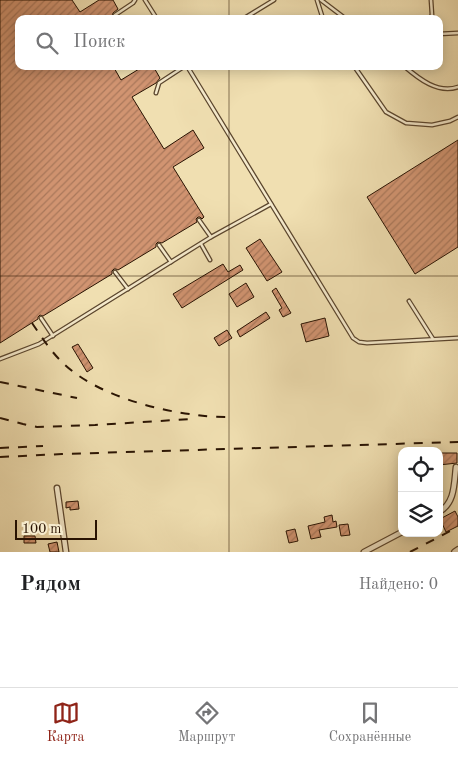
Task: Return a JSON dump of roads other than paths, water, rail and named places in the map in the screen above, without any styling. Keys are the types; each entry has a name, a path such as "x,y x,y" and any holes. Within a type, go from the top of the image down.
{"street":[{"path":"443,509 448,506 451,499 456,467"},
{"path":"57,488 66,552"},
{"path":"364,552 398,534"}],"lane":[{"path":"115,15 135,0"},
{"path":"145,0 154,15"},
{"path":"250,15 274,0"},
{"path":"317,0 322,15"},
{"path":"321,0 341,15"},
{"path":"431,0 432,15"},
{"path":"443,34 458,33"},
{"path":"156,93 159,83 180,70"},
{"path":"189,70 353,338 359,342 367,343 458,338"},
{"path":"357,70 386,112 406,123 432,125 458,117"},
{"path":"409,70 424,81 441,88 458,87"},
{"path":"0,359 39,344 53,336 211,237 271,204"},
{"path":"199,220 211,237"},
{"path":"201,244 210,260"},
{"path":"159,245 171,262"},
{"path":"115,272 128,290"},
{"path":"409,302 434,339"},
{"path":"41,318 53,336"}],"railway":[{"path":"32,323 60,360 73,372 105,391 142,404 180,413 232,417"},
{"path":"0,382 77,398"},
{"path":"0,418 37,427 191,419"},
{"path":"0,457 458,442"},
{"path":"0,448 43,446"},
{"path":"410,552 458,527"}]}
